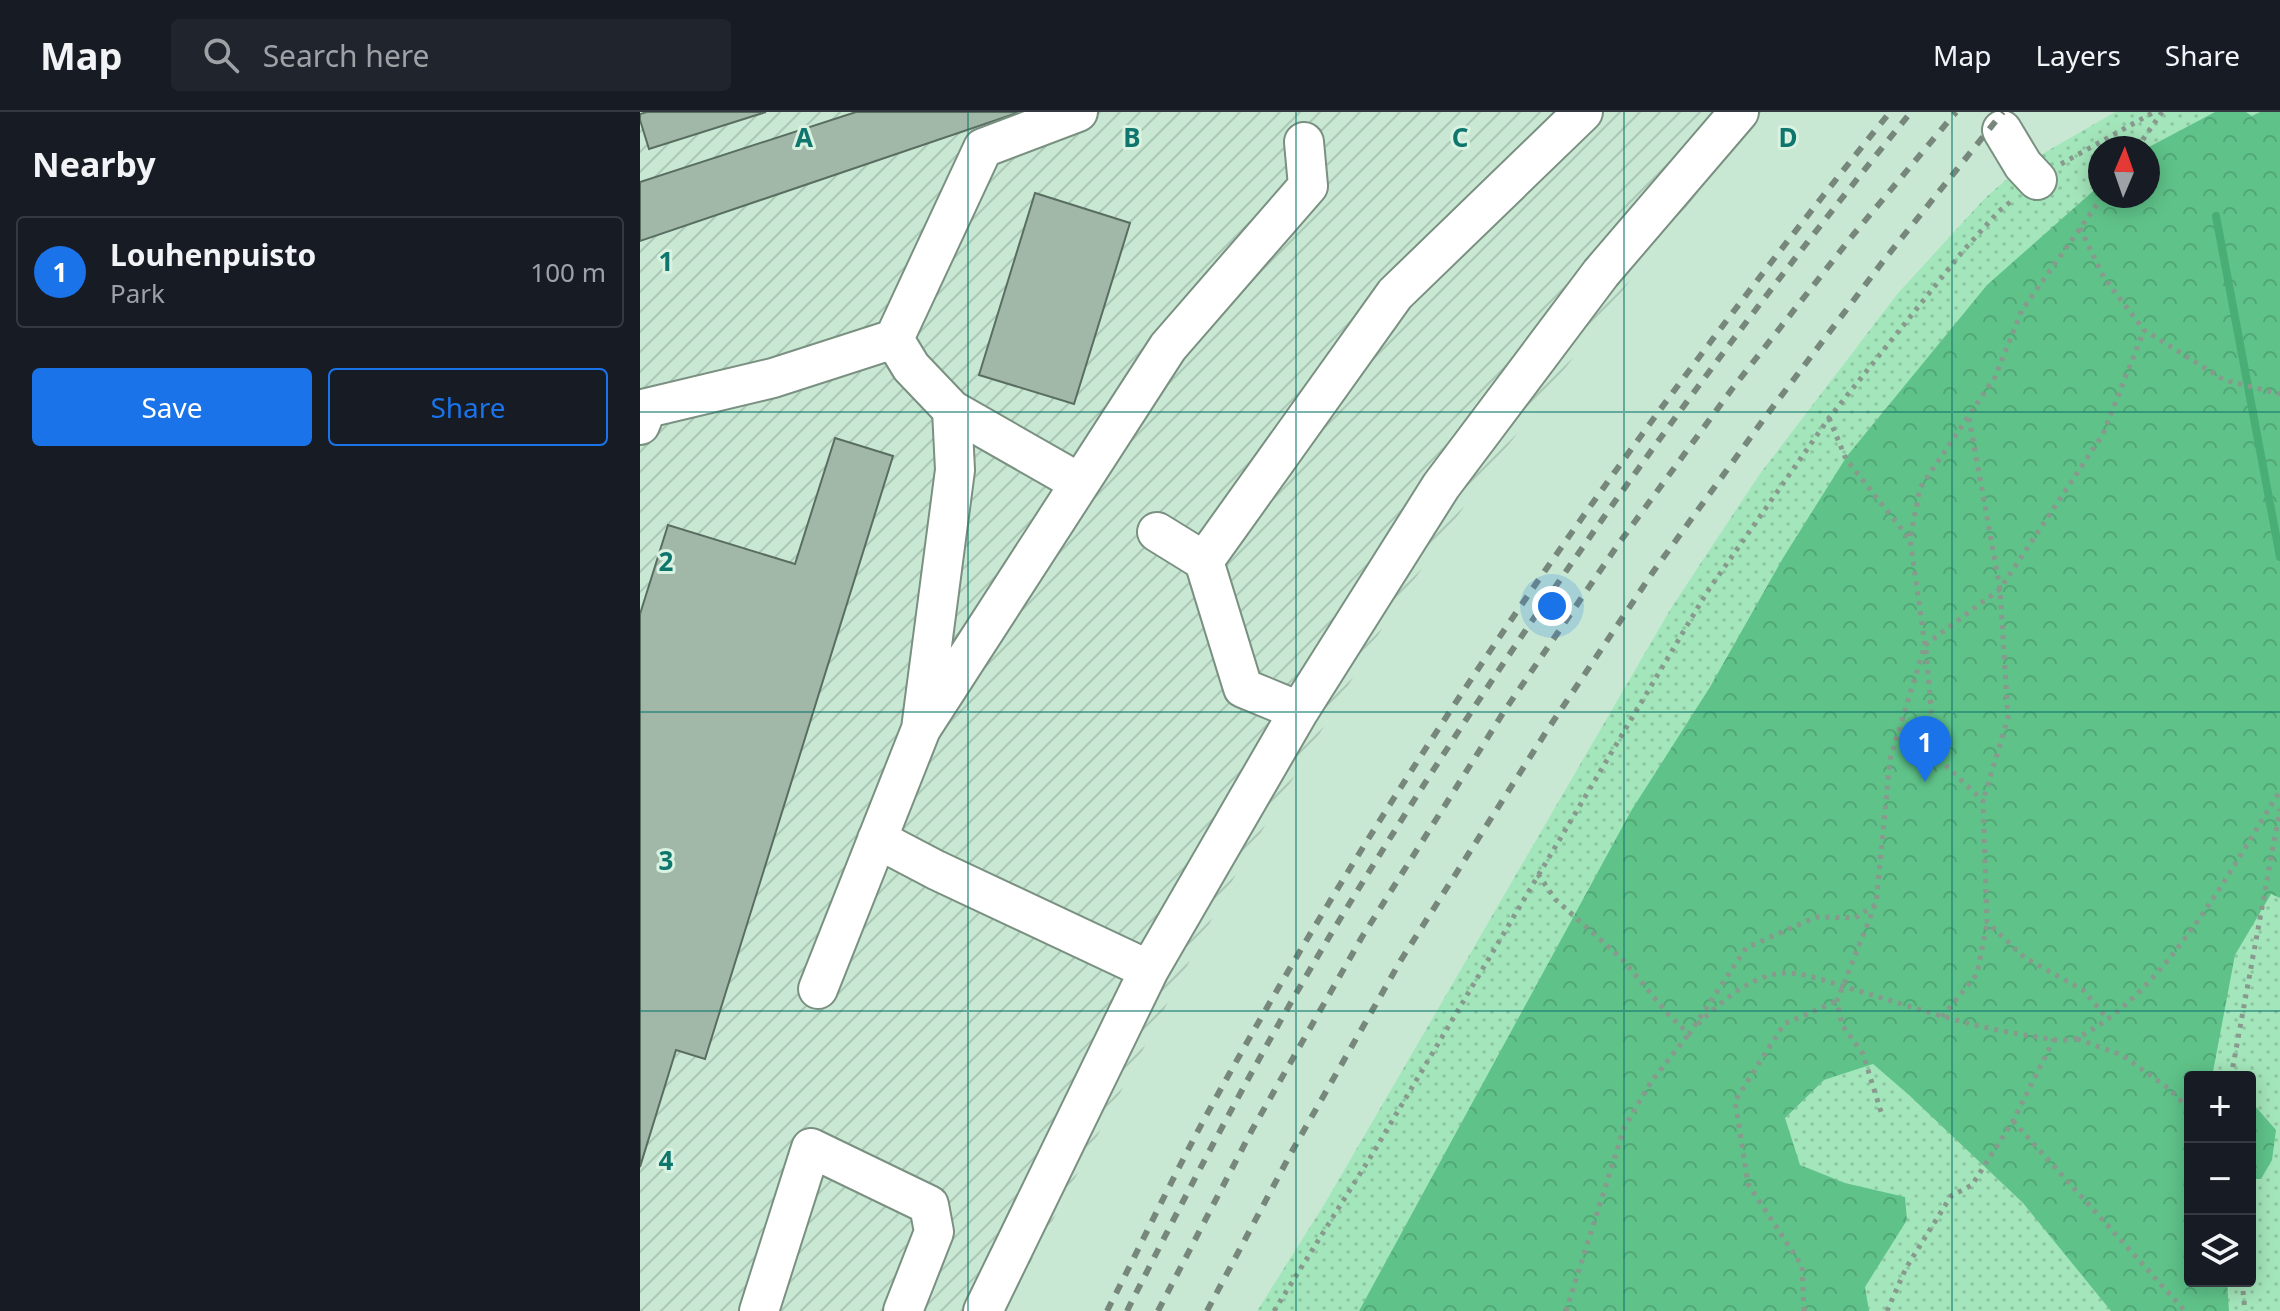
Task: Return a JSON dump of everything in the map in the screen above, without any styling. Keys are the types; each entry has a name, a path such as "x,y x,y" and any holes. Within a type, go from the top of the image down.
{"lane":[{"path":"640,425 647,408 773,378 894,339 983,148 1078,112"},
{"path":"1204,561 1395,294 1583,112"},
{"path":"983,1311 1149,970 1299,711 1441,486 1601,273 1739,112"},
{"path":"2002,130 2023,165 2037,180"},
{"path":"818,989 921,729 1168,347 1308,186 1304,142"},
{"path":"894,339 911,367 952,410 1078,482"},
{"path":"921,729 955,470 952,410"},
{"path":"1157,532 1204,561 1243,688 1299,711"},
{"path":"877,839 1149,970"},
{"path":"759,1311 811,1148 929,1205 934,1232 903,1311"}],"path":[{"path":"1274,1311 1366,1165 1707,592 1829,418 1963,251 1999,211 2072,157 2154,112"},
{"path":"2145,136 2162,112"},
{"path":"1983,801 1935,755 1925,645 1910,539 1920,488 1995,377 2022,310 2094,208"},
{"path":"2080,228 2104,278 2144,330 2224,380 2280,394"},
{"path":"1882,1115 1863,1054 1842,1025 1837,1001 1876,904 1890,759 1925,645 2000,589 2103,434 2144,330"},
{"path":"1942,1017 1977,974 1987,922 1983,801 2008,718 2000,589 1968,417"},
{"path":"1829,418 1846,459 1910,539"},
{"path":"2076,1038 2141,993 2207,908 2280,791"},
{"path":"2232,1071 2280,809"},
{"path":"1538,874 1555,899 1622,959 1689,1034"},
{"path":"1566,1311 1624,1128 1651,1082 1689,1034 1746,948 1816,917 1855,918 1876,904"},
{"path":"1987,922 2025,958 2083,990 2106,1017"},
{"path":"1689,1034 1713,1010 1754,981 1786,973 1842,986 1942,1017 2054,1039 2076,1038 2122,1055 2168,1088 2184,1104"},
{"path":"1804,1311 1802,1266 1748,1184 1735,1101 1784,1024 1837,1001"},
{"path":"1887,1311 1906,1268 1951,1196 1972,1185 2013,1121 2054,1039"},
{"path":"2013,1121 2185,1311"},
{"path":"2243,1287 2245,1311"}],"shaded area":[{"path":"654,112 1762,112 1654,248 1474,492 1389,617 1231,883 1005,1311 640,1311 640,117"},
{"path":"1762,112 2115,112 2023,165 1985,198 1898,293 1759,475 1671,608 1325,1203 1257,1311 1005,1311 1231,883 1389,617 1474,492 1654,248"}],"green space":[{"path":"2115,112 2280,112 2280,1311 1257,1311 1325,1203 1671,608 1759,475 1898,293 1985,198 2023,165"},
{"path":"2215,112 2246,112 2252,116 2260,112 2280,112 2280,898 2271,894 2235,955 2213,1071 2184,1071 2184,1287 2227,1287 2229,1311 2111,1311 2023,1203 1873,1064 1824,1080 1785,1118 1800,1165 1845,1183 1905,1197 1907,1220 1865,1287 1869,1311 1359,1311 1631,811 1710,687 1783,558 1847,456 1987,285 2088,196 2088,208 2160,208 2160,141"},
{"path":"2256,1107 2276,1130 2272,1160 2261,1179 2256,1179"}],"building":[{"path":"766,112 649,149 640,120 640,114"},
{"path":"856,112 1020,112 640,241 640,182"},
{"path":"1035,193 1130,223 1074,404 979,375"},
{"path":"835,438 893,456 705,1059 676,1050 640,1167 640,614 668,525 795,564"}],"waterway":[{"path":"2216,216 2280,557"}],"railway":[{"path":"1107,1311 1198,1130 1286,974 1445,718 1616,470 1796,230 1890,112"},
{"path":"1127,1311 1281,1019 1402,818 1470,714 1539,610 1683,407 1911,112"},
{"path":"1158,1311 1252,1130 1362,937 1505,710 1617,546 1732,389 1853,235 1956,112"},
{"path":"1207,1311 1291,1153 1401,960 1546,732 1653,572 1766,416 1884,260 2003,112"}],"place":[{"name":"Louhenpuisto","path":"1925,782"}]}
